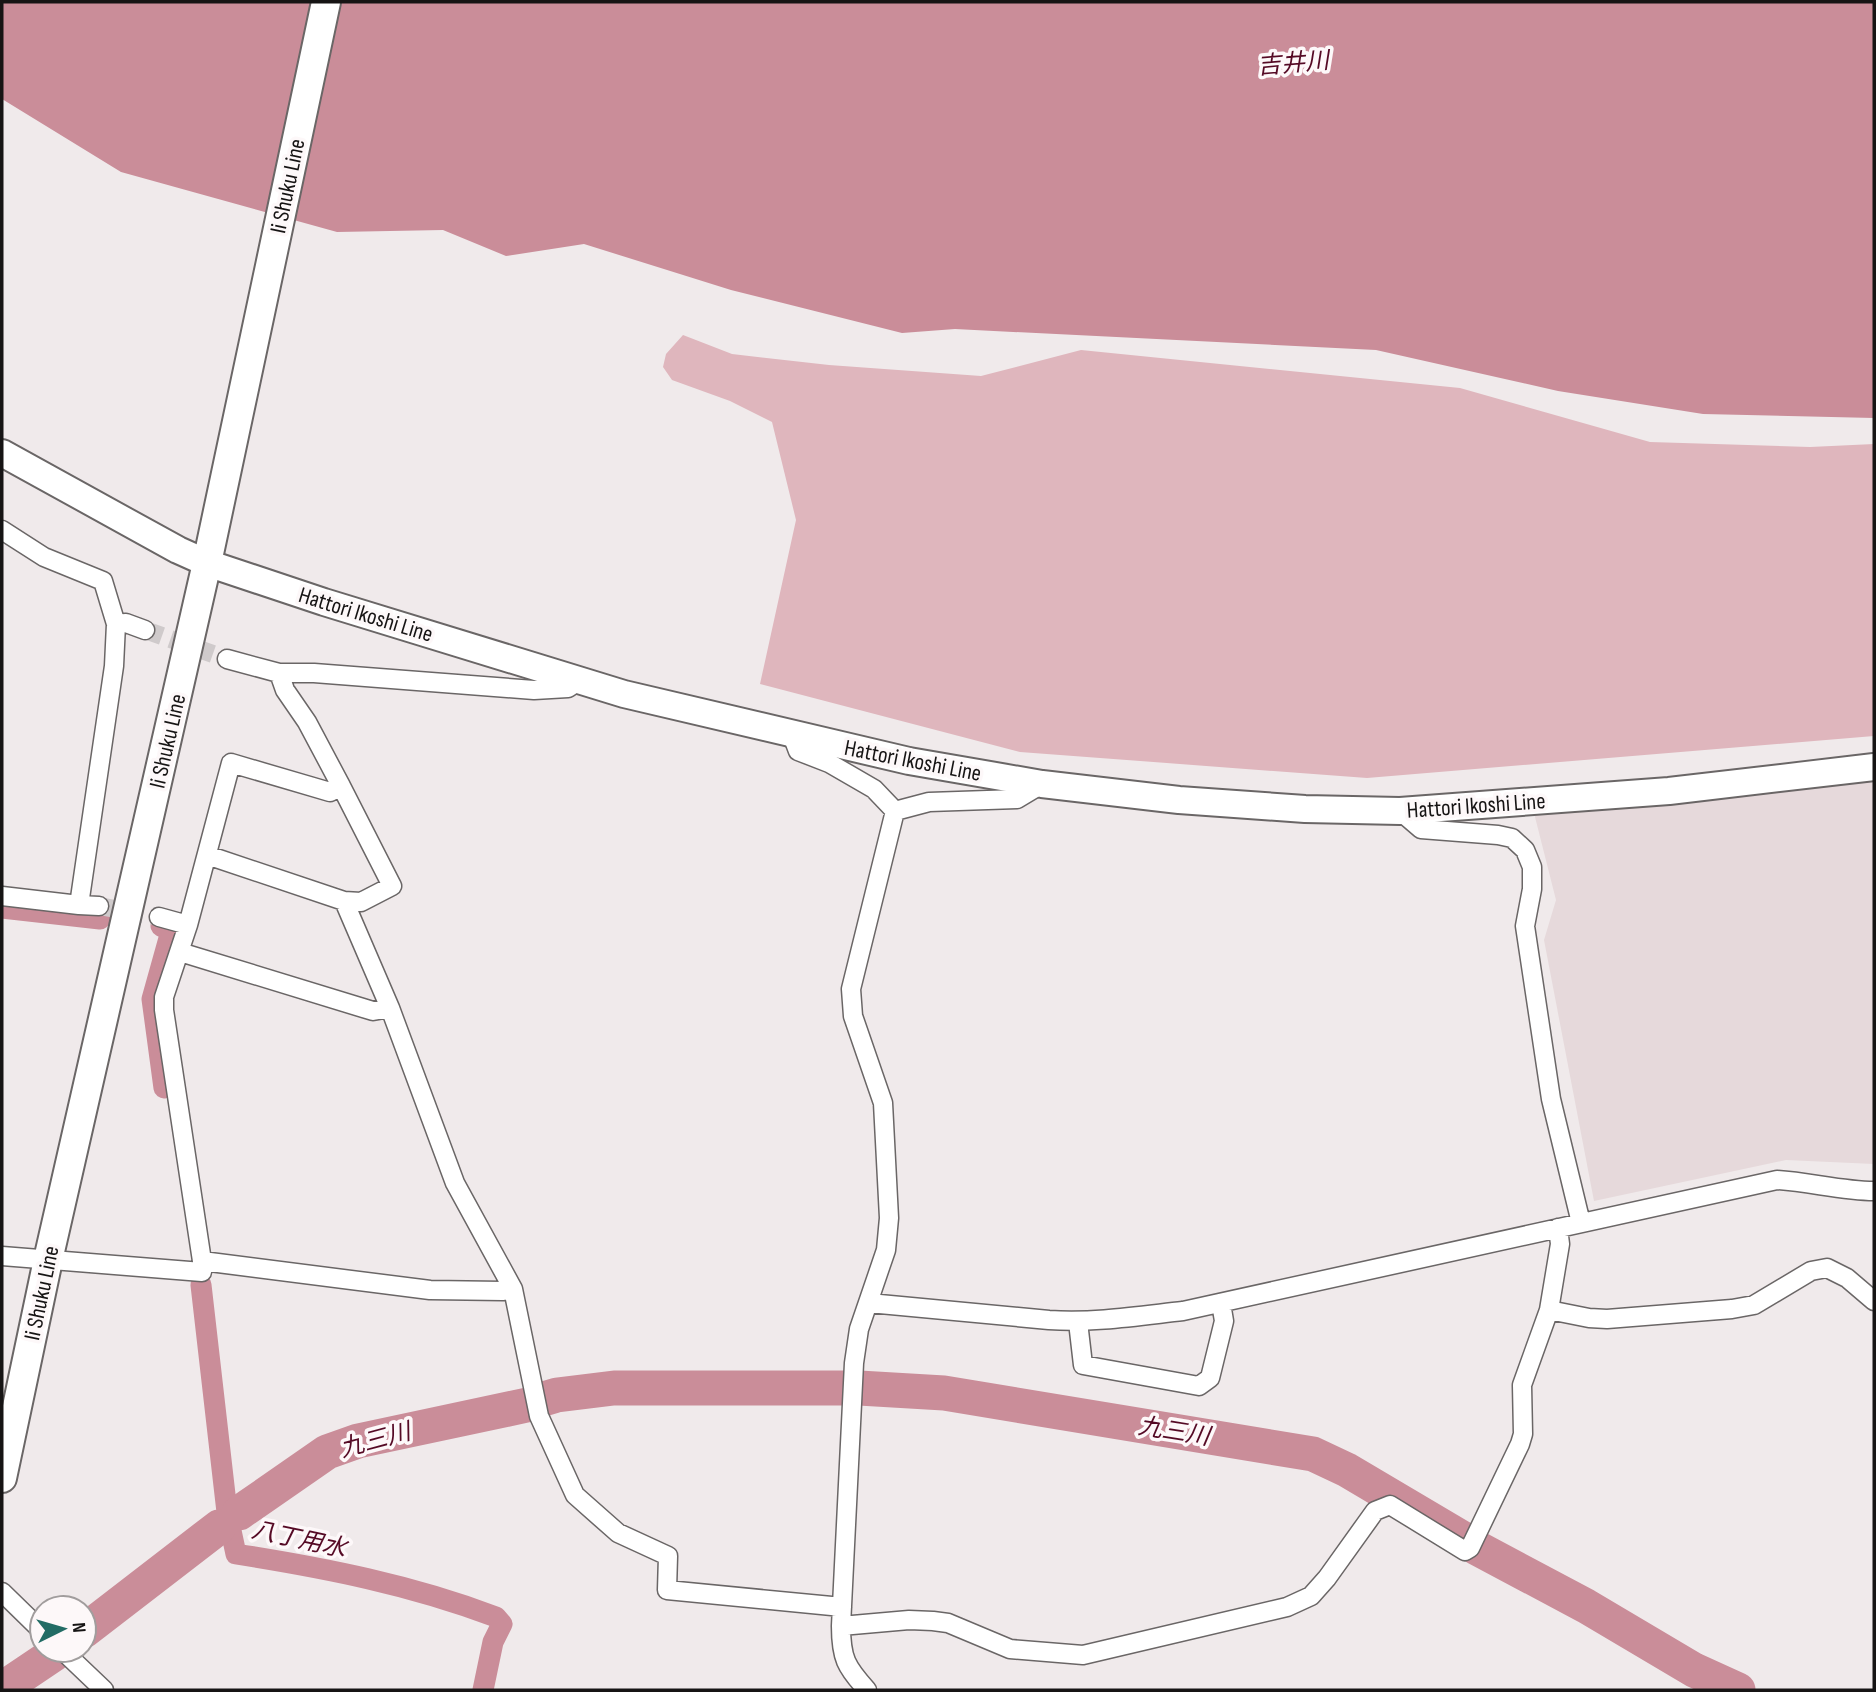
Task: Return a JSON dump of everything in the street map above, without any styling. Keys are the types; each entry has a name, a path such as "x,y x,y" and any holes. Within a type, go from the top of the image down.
{"main road":[{"name":"Ii Shuku Line","path":"2,1478 48,1260 207,564 326,2"},
{"name":"Hattori Ikoshi Line","path":"2,453 207,564 324,602 624,694 909,761 1042,784 1204,802 1305,809 1400,811 1669,791 1874,767"}],"street":[{"path":"2,530 44,557 103,581 116,624 114,666 79,905"},
{"path":"116,624 126,623 145,630"},
{"path":"227,659 279,673 314,673 534,690 568,688 580,680"},
{"path":"207,855 344,901 361,902 392,886 307,722 285,690 279,673"},
{"path":"792,735 798,751 829,763 874,789 895,811"},
{"path":"2,1256 202,1272 164,997 188,925 231,763 330,792 341,786"},
{"path":"895,811 929,802 1017,799 1042,784"},
{"path":"867,1690 850,1671 843,1658 841,1626 854,1363 859,1329 886,1250 889,1218 883,1103 853,1016 851,989 895,811"},
{"path":"1400,811 1421,829 1498,835 1512,838 1525,850 1532,867 1532,889 1525,926 1551,1099 1581,1223"},
{"path":"2,896 99,906"},
{"path":"344,901 390,1008 455,1183 513,1289 538,1416 575,1495 618,1533 668,1556 667,1590 842,1606"},
{"path":"159,916 188,925"},
{"path":"180,952 373,1011 390,1008"},
{"path":"869,1303 1078,1322 1183,1311 1777,1180 1806,1181 1857,1191 1874,1191"},
{"path":"841,1626 897,1620 933,1620 948,1623 1010,1649 1083,1655 1287,1607 1311,1596 1375,1511 1381,1507 1390,1505 1465,1551 1476,1537 1523,1434 1522,1385 1549,1310 1560,1244 1558,1228"},
{"path":"202,1261 430,1290 503,1292 513,1289"},
{"path":"1549,1310 1607,1319 1732,1309 1754,1305 1811,1271 1827,1268 1847,1278 1874,1301"},
{"path":"1078,1322 1083,1365 1199,1386 1210,1378 1224,1321 1221,1303"},
{"path":"2,1592 28,1617"},
{"path":"77,1664 104,1690"}],"shaded area":[{"path":"683,335 732,354 829,365 981,376 1081,350 1460,388 1650,442 1810,447 1874,444 1874,736 1367,778 1020,752 760,684 796,520 772,422 730,401 672,380 663,367 666,354"},
{"path":"1874,777 1874,1164 1786,1160 1594,1201 1544,940 1556,900 1534,813"}],"water":[{"name":"吉井川","path":"2,2 1874,2 1874,418 1703,414 1558,391 1376,350 955,329 902,333 731,290 584,244 506,256 443,230 337,232 121,172 2,99"}],"waterway":[{"name":"八丁用水","path":"2,908 100,919"},
{"name":"八丁用水","path":"161,926 171,931 152,999 164,1088"},
{"name":"八丁用水","path":"201,1285 227,1512 236,1554 368,1579 496,1617 502,1624 493,1642 483,1690"},
{"name":"九三川","path":"540,1400 557,1395 614,1388 845,1388"},
{"name":"九三川","path":"859,1388 944,1393 1313,1454 1347,1470 1467,1541"},
{"name":"九三川","path":"239,1513 327,1452 358,1441 527,1405"},
{"name":"九三川","path":"98,1620 219,1527"},
{"name":"九三川","path":"1477,1548 1586,1606 1694,1670 1738,1690"},
{"name":"九三川","path":"2,1689 39,1664"}],"tunnel":[{"path":"145,630 227,659"},
{"path":"99,906 159,917"}]}
